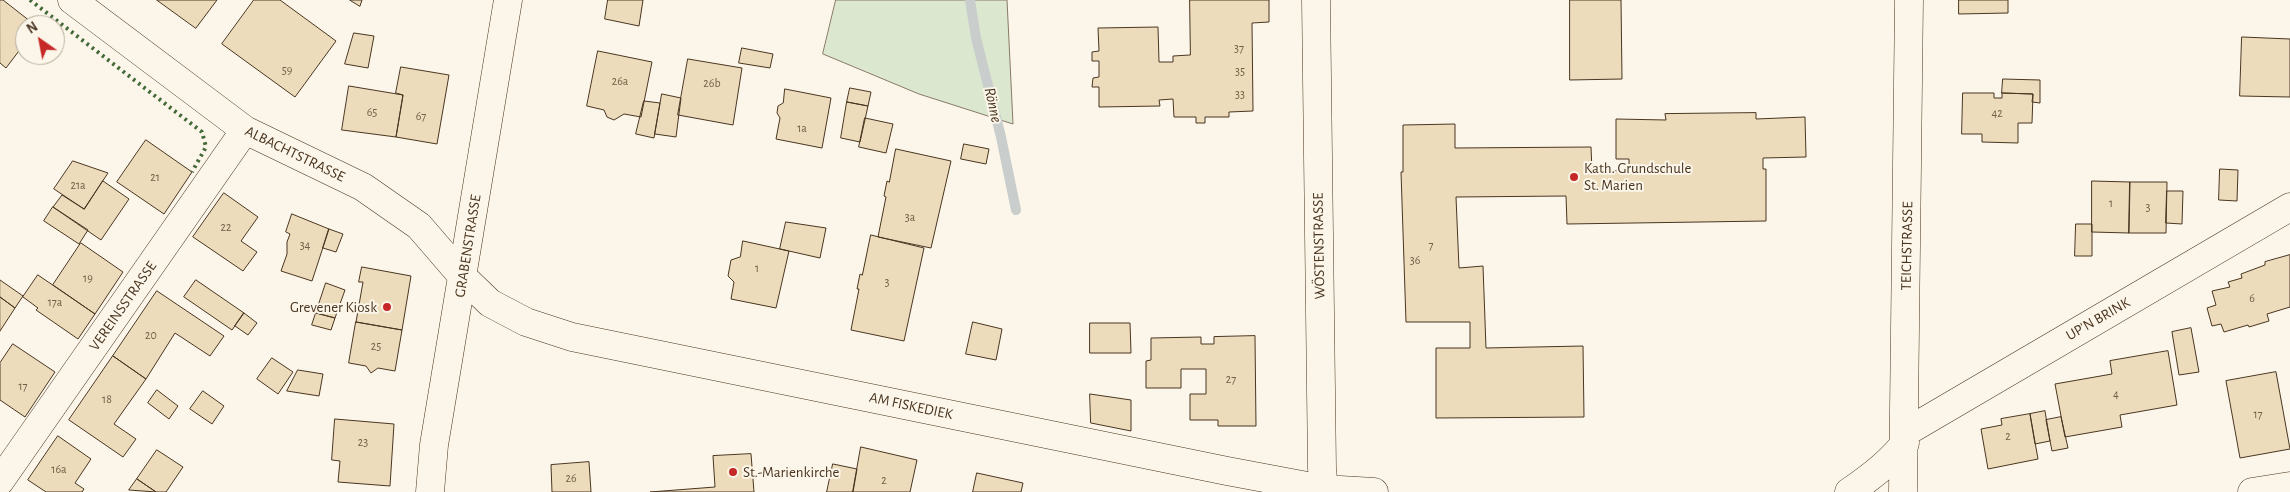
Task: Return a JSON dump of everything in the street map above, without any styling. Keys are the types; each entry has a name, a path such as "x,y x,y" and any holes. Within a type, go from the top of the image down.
{"street":[{"name":"ALBACHTSTRASSE","path":"72,0 245,130 363,187 419,226 463,277"},
{"name":"GRABENSTRASSE","path":"430,492 434,445 508,0"},
{"name":"WÖSTENSTRASSE","path":"1316,0 1324,490"},
{"name":"TEICHSTRASSE","path":"1903,492 1909,0"},
{"name":"VEREINSSTRASSE","path":"0,481 245,130"},
{"name":"UP'N BRINK","path":"1850,492 1870,478 1896,455 1905,438 2290,207"},
{"name":"AM FISKEDIEK","path":"463,277 490,303 526,322 572,337 1324,490 1374,492"},
{"path":"2252,492 2290,486"}],"green space":[{"path":"836,0 1007,0 1013,124 919,94 823,54"}],"building":[{"path":"0,0 3,0 22,15 15,15 15,56 6,68 0,63"},
{"path":"157,0 217,0 196,28"},
{"path":"254,0 280,0 336,41 295,97 222,44"},
{"path":"350,0 362,0 360,6"},
{"path":"608,0 643,0 639,26 605,19"},
{"path":"1190,0 1269,0 1269,22 1252,23 1253,111 1229,112 1229,117 1205,117 1205,123 1196,123 1196,117 1174,117 1173,99 1159,100 1160,106 1099,107 1099,87 1092,87 1093,78 1099,77 1099,61 1092,61 1092,52 1099,51 1098,28 1158,27 1159,62 1173,62 1173,56 1190,55"},
{"path":"1570,0 1621,0 1622,79 1570,80"},
{"path":"1959,0 2008,0 2008,13 1959,14"},
{"path":"354,33 374,36 368,68 345,64"},
{"path":"2242,37 2290,39 2290,97 2240,96"},
{"path":"742,48 773,54 770,68 739,63"},
{"path":"598,51 652,62 641,117 624,114 614,120 607,117 604,110 587,106"},
{"path":"688,59 742,68 733,125 678,115"},
{"path":"401,67 449,75 437,144 396,137 403,95 396,93"},
{"path":"2003,79 2040,80 2040,103 2032,102 2033,94 2002,93"},
{"path":"349,86 403,95 396,137 342,130"},
{"path":"850,88 871,92 868,106 847,102"},
{"path":"785,89 831,98 822,148 776,139 780,118 777,113 778,106 783,103"},
{"path":"1963,93 1994,93 1994,98 2002,98 2002,93 2033,94 2032,123 2018,123 2018,143 1982,142 1982,134 1962,134"},
{"path":"662,94 681,98 676,137 655,134"},
{"path":"644,101 660,103 654,138 636,134"},
{"path":"847,102 868,106 860,142 841,138"},
{"path":"1756,113 1756,119 1805,117 1806,157 1763,158 1763,169 1766,169 1766,221 1567,224 1566,196 1456,197 1459,268 1483,266 1486,348 1583,346 1584,417 1436,418 1436,348 1470,348 1470,322 1406,322 1401,172 1403,172 1403,125 1455,124 1455,148 1591,147 1592,172 1629,170 1629,159 1616,159 1616,119 1666,120 1665,114"},
{"path":"865,118 893,124 886,153 859,147"},
{"path":"146,140 192,172 164,214 117,182"},
{"path":"964,144 989,149 986,164 961,159"},
{"path":"896,149 951,161 931,248 878,237 886,197 884,196 887,181 889,182"},
{"path":"73,161 108,173 84,209 54,189"},
{"path":"2220,169 2238,170 2237,201 2219,200"},
{"path":"103,181 129,199 101,240 53,207 62,195 84,209"},
{"path":"2092,181 2130,182 2129,233 2092,232"},
{"path":"2130,182 2167,182 2166,233 2129,233"},
{"path":"2167,191 2183,191 2182,224 2166,223"},
{"path":"224,193 258,217 241,241 257,252 243,271 193,237"},
{"path":"53,207 88,230 79,244 44,221"},
{"path":"292,214 329,229 312,281 281,271 287,254 287,242 290,234 286,232"},
{"path":"786,222 826,228 820,258 780,249"},
{"path":"2076,224 2092,224 2092,256 2075,256"},
{"path":"329,229 343,234 336,252 323,248"},
{"path":"871,235 924,248 904,341 851,330 860,274 862,275"},
{"path":"743,241 789,251 776,308 731,299 734,282 728,276 731,260 740,257"},
{"path":"81,243 123,272 95,314 53,285"},
{"path":"2290,255 2290,307 2267,314 2269,321 2249,327 2248,325 2224,332 2221,324 2212,326 2207,308 2216,305 2212,291 2230,287 2228,282 2242,278 2241,274 2265,265 2265,262"},
{"path":"362,267 411,276 402,330 356,322 363,282 359,282"},
{"path":"38,275 95,314 78,339 36,310 38,308 23,297"},
{"path":"0,280 23,296 15,308 0,297"},
{"path":"196,280 244,313 232,330 184,297"},
{"path":"326,283 345,290 335,318 316,313"},
{"path":"157,291 224,336 210,356 175,333 146,379 113,356"},
{"path":"0,297 15,308 0,331"},
{"path":"244,313 257,323 248,335 235,326"},
{"path":"316,313 335,318 331,330 312,325"},
{"path":"356,322 402,330 395,371 378,368 371,373 366,366 349,363"},
{"path":"973,322 1002,329 996,360 966,354"},
{"path":"1090,323 1130,323 1131,353 1090,353"},
{"path":"2191,328 2199,372 2179,375 2172,332"},
{"path":"1255,336 1256,426 1218,426 1218,420 1190,420 1190,394 1206,394 1206,369 1181,369 1181,388 1146,388 1146,361 1151,360 1151,338 1201,337 1201,344 1214,344 1214,337"},
{"path":"13,344 55,372 25,417 0,400 0,363"},
{"path":"2168,351 2177,405 2120,415 2122,427 2065,437 2055,384 2112,374 2110,361"},
{"path":"113,356 146,379 114,424 136,439 123,457 69,420"},
{"path":"272,358 293,372 278,394 257,379"},
{"path":"298,370 323,374 319,396 287,391"},
{"path":"2276,372 2290,449 2240,458 2226,381"},
{"path":"157,390 178,406 169,419 148,403"},
{"path":"203,391 224,406 212,424 190,409"},
{"path":"1090,394 1131,400 1131,431 1091,423"},
{"path":"2045,411 2050,441 2035,444 2030,414"},
{"path":"2030,414 2038,459 1988,469 1981,429 2002,425 2001,419"},
{"path":"2061,417 2068,448 2052,451 2046,420"},
{"path":"335,419 394,424 390,486 338,482 340,461 332,460"},
{"path":"58,436 91,459 75,483 84,489 82,492 46,492 28,480"},
{"path":"861,447 917,460 910,492 853,492"},
{"path":"157,450 183,467 166,492 156,492 137,479"},
{"name":"St.-Marienkirche","path":"751,454 754,492 650,492 715,487 713,456"},
{"path":"589,462 591,492 552,492 551,465"},
{"path":"833,464 857,469 853,492 827,492"},
{"path":"977,473 1023,483 1021,492 973,492"},
{"path":"137,479 156,492 129,490"}],"waterway":[{"name":"Rönne","path":"970,0 976,38 1001,137 1016,210"}],"hedge":[{"path":"30,0 202,132 206,147 192,172"}],"place":[{"name":"Kath. Grundschule St. Marien","path":"1574,177"},
{"name":"Grevener Kiosk","path":"387,307"},
{"name":"St.-Marienkirche","path":"733,472"}]}
